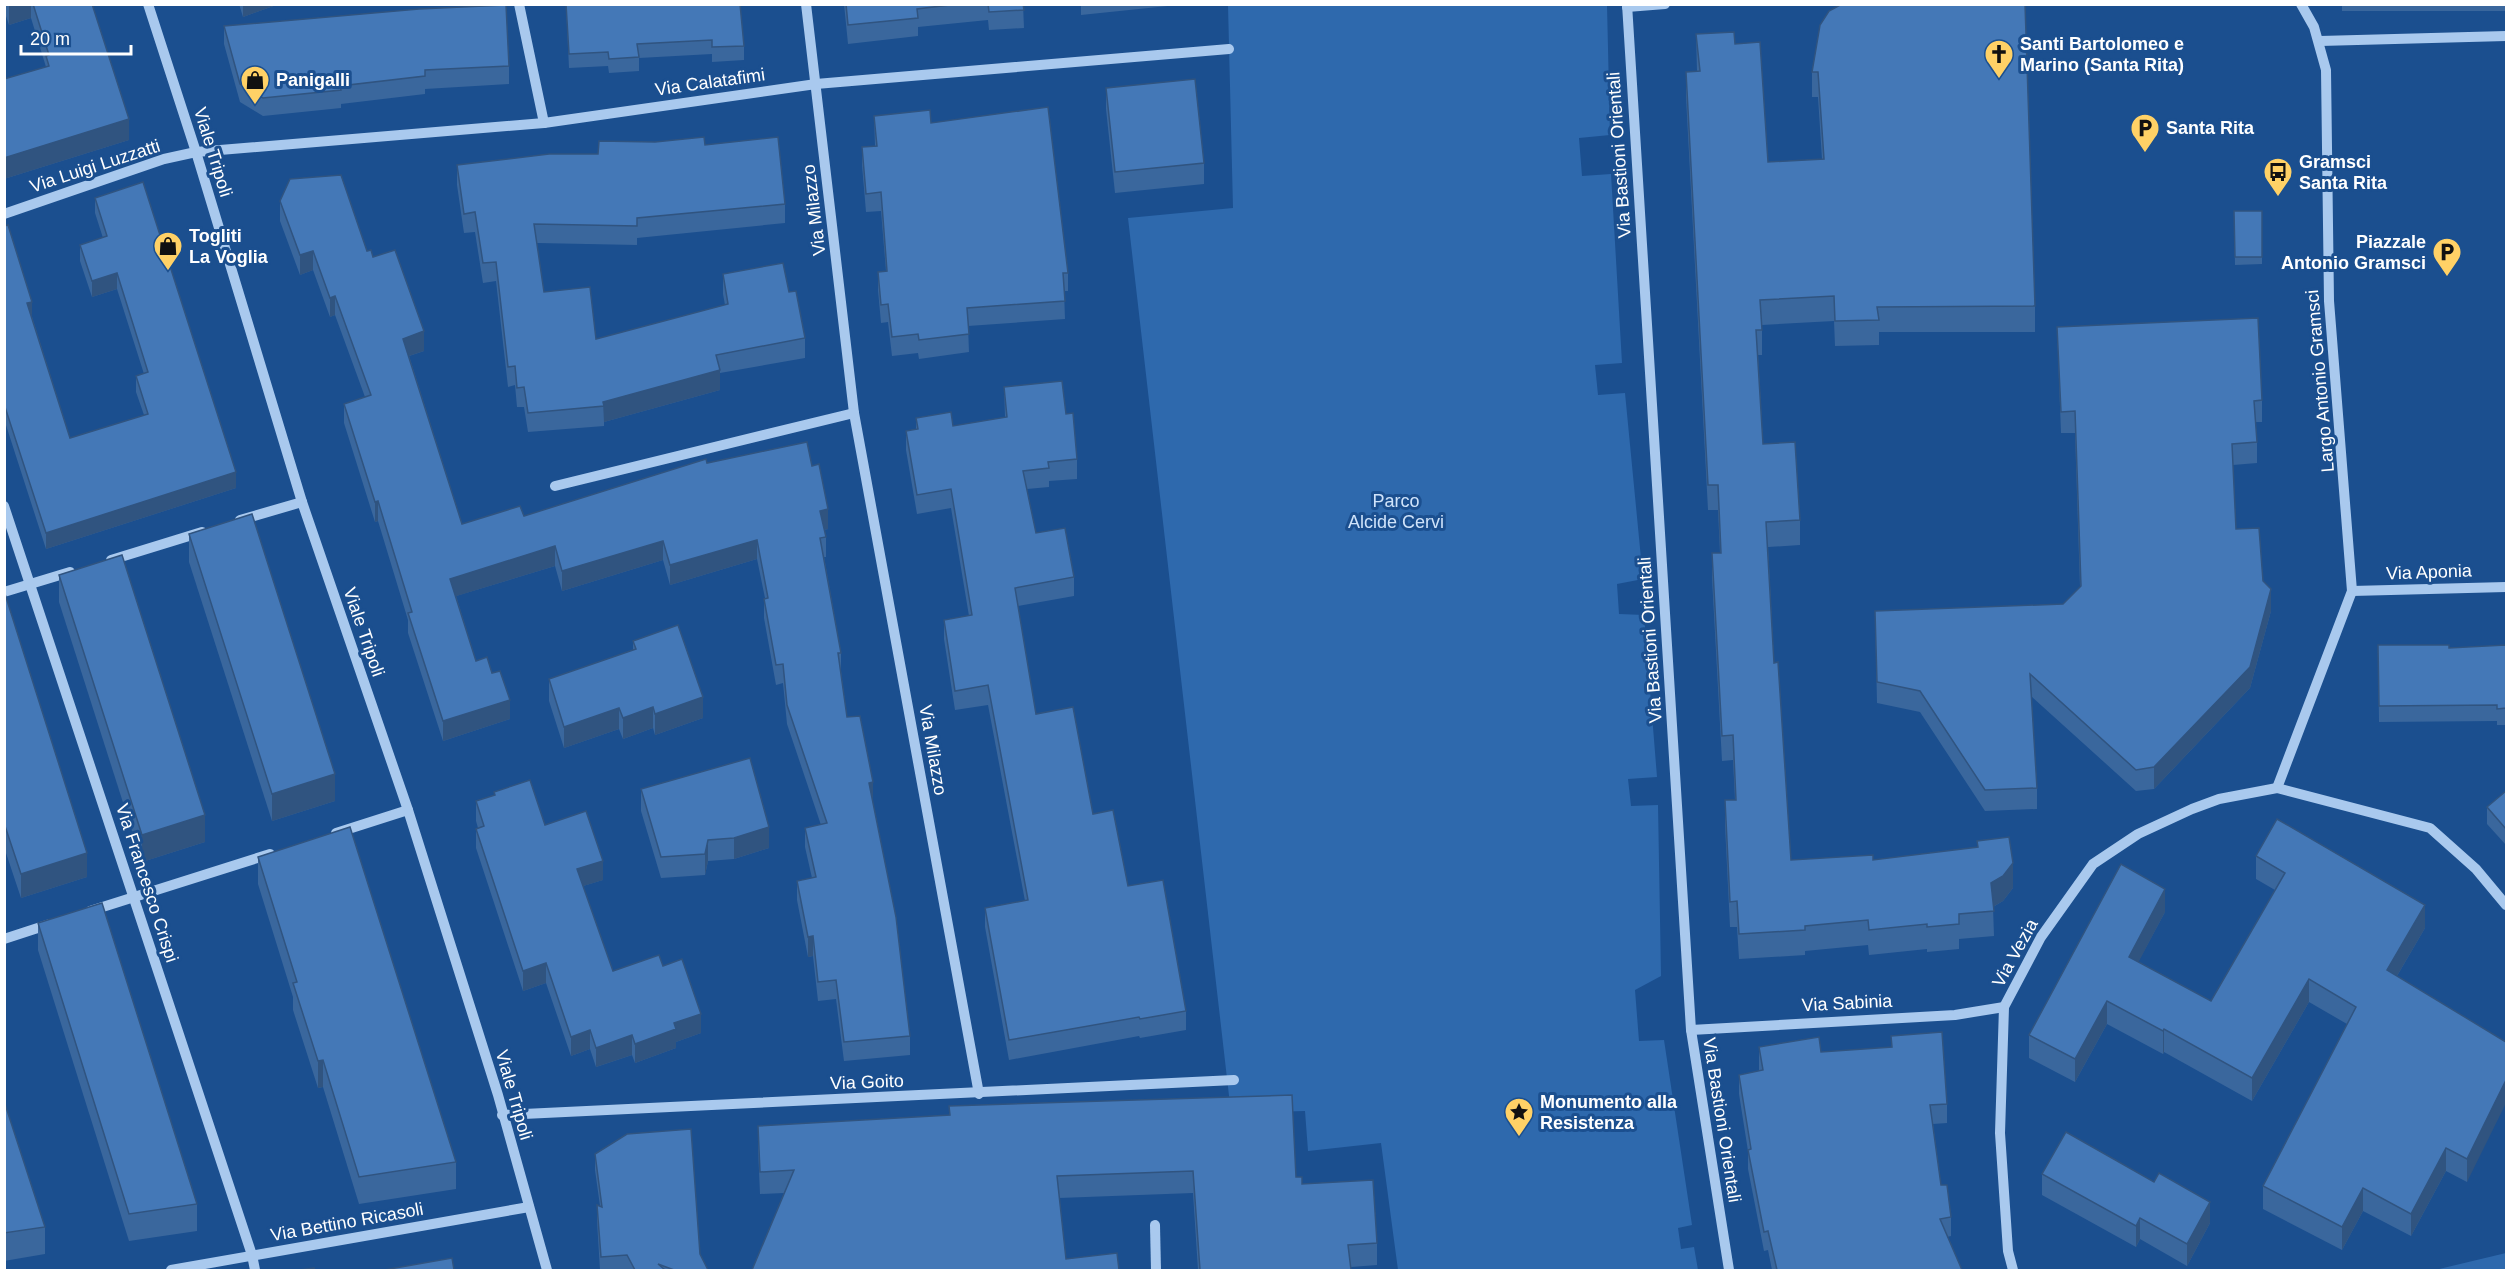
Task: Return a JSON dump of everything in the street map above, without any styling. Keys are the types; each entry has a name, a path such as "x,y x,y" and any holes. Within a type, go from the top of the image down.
{"street":[{"name":"Viale Tripoli","path":"148,4 196,152 302,502 408,810 547,1270"},
{"path":"519,4 544,123"},
{"name":"Via Milazzo","path":"806,4 854,413 979,1094"},
{"path":"1627,6 1665,4"},
{"name":"Largo Antonio Gramsci","path":"2301,4 2320,41 2326,70 2329,302 2352,591"},
{"name":"Via Bastioni Orientali","path":"1627,6 1691,1030 1729,1270"},
{"path":"2320,41 2506,36"},
{"name":"Via Calatafimi","path":"196,152 544,123 816,84 1229,49"},
{"name":"Via Luigi Luzzatti","path":"4,214 164,159 196,152"},
{"path":"555,486 854,413"},
{"path":"104,562 302,502"},
{"name":"Via Francesco Crispi","path":"4,506 252,1255 255,1270"},
{"path":"4,592 81,569"},
{"name":"Via Aponia","path":"2352,591 2506,587"},
{"path":"2277,788 2352,591"},
{"name":"Via Vezia","path":"2013,1270 2007,1251 2000,1133 2004,1007 2042,937 2093,864 2138,834 2192,809 2230,797 2277,788 2430,828 2476,869 2506,905"},
{"path":"326,837 408,810"},
{"path":"78,914 281,851"},
{"path":"4,939 57,921"},
{"name":"Via Sabinia","path":"1691,1030 1955,1015 2004,1007"},
{"name":"Via Goito","path":"502,1115 979,1094 1234,1080"},
{"name":"Via Bettino Ricasoli","path":"171,1270 528,1207"},
{"path":"1155,1225 1156,1270"}],"green space":[{"name":"Parco Alcide Cervi","path":"1228,5 1607,5 1610,135 1579,138 1582,176 1611,174 1622,363 1595,365 1598,395 1625,393 1643,579 1617,584 1619,614 1644,615 1657,777 1628,779 1631,806 1658,805 1661,976 1635,990 1639,1041 1664,1040 1692,1225 1678,1228 1681,1249 1694,1247 1698,1270 1398,1270 1381,1143 1308,1151 1305,1111 1231,1113 1128,218 1233,208"},
{"path":"2506,1253 2506,1270 2435,1270"}],"building":[{"path":"33,4 92,4 129,119 4,158 4,79 49,66 46,56 49,55"},
{"path":"566,4 740,4 744,46 712,47 712,40 637,44 639,57 609,59 608,52 569,54"},
{"path":"846,4 958,4 917,9 918,18 848,25"},
{"path":"988,4 1023,4 1024,10 989,12"},
{"path":"1842,4 2025,4 2035,306 1877,307 1879,320 1835,321 1834,296 1760,300 1762,330 1756,330 1763,444 1795,442 1800,520 1766,522 1774,663 1778,662 1791,860 1873,855 1873,860 1978,847 1977,841 2009,837 2013,863 2003,876 1991,883 1994,911 1959,914 1959,924 1927,927 1927,924 1869,930 1868,920 1805,926 1805,930 1739,934 1737,901 1730,902 1725,800 1736,800 1733,735 1722,736 1712,553 1721,553 1718,485 1708,485 1686,72 1700,71 1696,34 1734,32 1735,44 1760,42 1768,162 1824,159 1818,72 1812,72 1820,25 1829,11"},
{"path":"506,5 509,66 425,70 425,76 340,86 341,90 263,98 240,84 224,26 419,9"},
{"path":"1195,79 1204,163 1115,172 1106,88"},
{"path":"1048,107 1068,273 1063,273 1065,301 967,308 969,334 919,340 918,334 892,337 888,304 881,305 878,272 887,271 881,192 866,194 862,147 877,146 874,116 930,110 931,123"},
{"path":"704,137 705,145 778,137 785,204 637,218 637,226 534,224 544,292 590,287 596,339 728,304 723,274 783,263 789,292 796,291 805,338 716,355 720,370 603,402 604,406 528,413 524,387 517,388 515,366 508,367 496,262 483,263 475,212 464,214 457,165 549,154 598,154 599,141 655,142"},
{"path":"341,175 367,251 371,250 373,257 395,250 424,331 403,339 462,524 520,506 524,516 706,459 707,463 807,442 812,466 819,464 828,509 820,511 826,537 820,538 841,653 838,653 847,717 860,716 873,782 869,783 896,917 910,1036 844,1042 836,980 818,982 813,936 808,937 797,881 816,877 805,828 827,823 787,705 783,664 776,665 764,599 768,598 757,540 670,565 663,541 562,571 555,546 450,579 476,661 487,657 492,673 500,671 510,700 443,721 408,613 412,612 378,501 375,502 344,404 371,395 335,296 330,298 313,251 300,255 280,201 290,179"},
{"path":"143,182 236,472 46,533 4,404 4,226 8,225 32,302 27,303 70,438 148,414 136,376 148,372 117,273 92,281 80,245 107,236 95,198"},
{"path":"2234,211 2262,211 2262,257 2235,257"},
{"path":"2258,318 2262,400 2254,401 2257,442 2232,444 2236,529 2259,528 2263,581 2271,589 2250,667 2154,767 2136,770 2030,674 2037,788 1985,790 1920,691 1877,682 1875,611 2063,604 2081,586 2075,411 2061,412 2057,327"},
{"path":"1062,381 1066,414 1073,413 1077,459 1048,462 1049,468 1023,471 1036,533 1065,528 1074,577 1015,588 1036,714 1073,707 1093,814 1113,810 1128,886 1163,880 1186,1011 1009,1040 985,908 1028,900 988,685 955,691 944,620 972,615 951,489 917,495 906,431 918,429 916,418 951,412 953,426 1007,417 1004,387"},
{"path":"252,514 335,774 272,794 189,534"},
{"path":"122,555 205,815 142,835 59,575"},
{"path":"5,594 87,853 21,874 4,823"},
{"path":"678,625 703,697 655,714 653,707 623,718 619,708 564,727 549,679 636,649 633,641"},
{"path":"2378,645 2449,645 2449,648 2506,645 2506,708 2497,709 2497,705 2379,706"},
{"path":"750,758 769,827 734,838 708,840 705,854 661,857 641,789"},
{"path":"530,780 545,825 586,811 603,861 577,869 613,971 659,955 663,966 682,959 701,1014 674,1023 676,1029 635,1044 632,1035 596,1048 590,1030 571,1037 546,963 523,971 476,829 484,826 476,801 495,795 494,792"},
{"path":"2506,791 2506,829 2487,807"},
{"path":"2277,819 2425,905 2387,970 2506,1042 2506,1080 2467,1159 2446,1148 2411,1214 2363,1188 2342,1227 2263,1186 2356,1007 2309,979 2252,1078 2164,1029 2163,1031 2107,1001 2075,1059 2029,1035 2121,864 2165,889 2129,957 2211,1001 2285,873 2256,856"},
{"path":"350,827 456,1162 359,1177 323,1060 318,1061 293,983 297,982 258,857"},
{"path":"102,903 197,1204 129,1214 38,923"},
{"path":"1942,1032 1947,1104 1930,1105 1941,1185 1947,1185 1951,1217 1940,1219 1962,1270 1777,1270 1768,1231 1764,1232 1748,1150 1751,1149 1739,1075 1763,1070 1759,1047 1819,1037 1821,1052 1892,1047 1891,1036"},
{"path":"1292,1095 1296,1177 1302,1177 1302,1184 1373,1180 1377,1243 1348,1245 1351,1270 1200,1270 1193,1171 1057,1176 1066,1259 1117,1253 1119,1270 752,1270 794,1170 760,1172 758,1126 950,1115 949,1106"},
{"path":"4,1101 45,1227 4,1233"},
{"path":"691,1129 700,1254 708,1270 674,1270 658,1264 665,1270 635,1270 627,1255 601,1257 597,1205 602,1207 595,1154 627,1134"},
{"path":"2066,1132 2154,1182 2159,1173 2210,1202 2187,1244 2140,1218 2136,1226 2042,1174"},
{"path":"452,1258 454,1270 384,1270"}],"place":[{"name":"Santi Bartolomeo e Marino (Santa Rita)","path":"1999,80"},
{"name":"Panigalli","path":"255,106"},
{"name":"Santa Rita","path":"2145,154"},
{"name":"Gramsci Santa Rita","path":"2278,198"},
{"name":"Togliti La Voglia","path":"168,272"},
{"name":"Piazzale Antonio Gramsci","path":"2447,278"},
{"name":"Monumento alla Resistenza","path":"1519,1138"}]}
